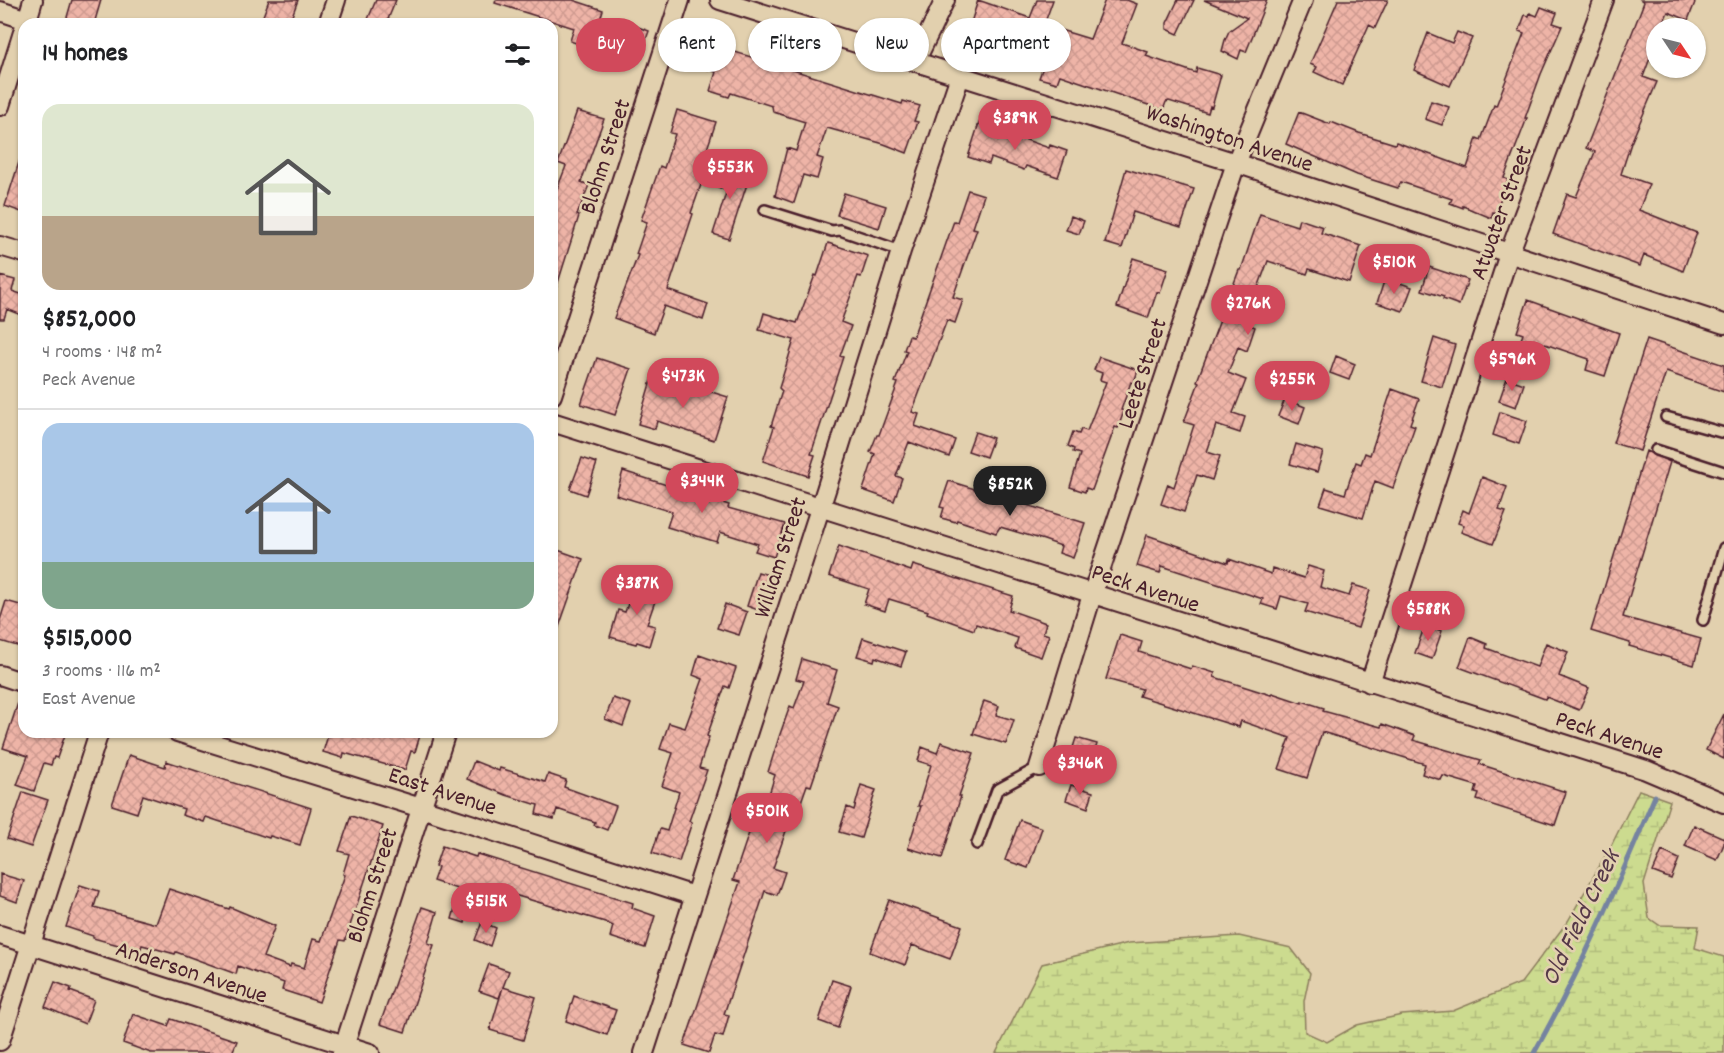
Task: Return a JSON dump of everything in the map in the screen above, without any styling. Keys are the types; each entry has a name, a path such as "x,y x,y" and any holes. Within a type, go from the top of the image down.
{"street":[{"path":"27,18 33,0"},
{"path":"330,18 336,0"},
{"name":"Blohm Street","path":"558,376 680,0"},
{"name":"Washington Avenue","path":"720,0 854,43"},
{"path":"929,33 945,0"},
{"name":"Leete Street","path":"1039,767 1092,595 1236,163 1303,0"},
{"name":"Atwater Street","path":"1370,683 1509,254 1604,0"},
{"path":"0,11 18,20"},
{"path":"0,105 18,47"},
{"name":"Washington Avenue","path":"929,66 1236,163 1724,324"},
{"name":"William Street","path":"644,1053 901,251 960,76"},
{"path":"0,246 18,251"},
{"name":"Peck Avenue","path":"558,424 1646,770 1724,803"},
{"path":"0,675 18,681"},
{"path":"0,1041 97,738"},
{"name":"East Avenue","path":"196,738 694,896"},
{"name":"Blohm Street","path":"343,1049 444,738"},
{"name":"Anderson Avenue","path":"0,935 343,1049 370,1053"}],"lane":[{"path":"765,210 832,231 840,230 901,251"},
{"path":"1666,417 1724,433"},
{"path":"1656,450 1724,472"},
{"path":"1703,620 1724,548"},
{"path":"977,844 997,790 1039,767"}],"green space":[{"path":"1639,790 1670,801 1644,884 1649,918 1659,925 1699,926 1695,948 1724,957 1724,1053 996,1053 1042,964 1129,943 1239,936 1291,948 1310,973 1304,1001 1305,1032 1327,1042 1357,1025 1402,1015 1453,1011 1521,983 1568,921 1612,844"}],"building":[{"path":"72,0 101,0 96,18 67,18"},
{"path":"269,0 298,0 291,18 262,18"},
{"path":"376,0 396,0 388,18 368,18"},
{"path":"496,0 573,0 603,10 600,18 576,18 576,43 570,41 574,28 558,23 558,18 542,18 495,3"},
{"path":"978,0 1030,18 972,18"},
{"path":"1037,0 1053,0 1047,18 1030,18"},
{"path":"1105,0 1127,0 1137,4 1122,43 1148,52 1146,56 1196,73 1197,68 1221,75 1212,107 1210,106 1208,113 1169,101 1166,102 1163,110 1060,75 1057,83 1039,78 1041,72 1071,72 1071,33 1090,39"},
{"path":"1178,0 1194,0 1178,34 1167,29 1167,23"},
{"path":"1204,0 1267,0 1246,52 1241,50 1238,59 1222,51 1229,31 1247,18"},
{"path":"1338,0 1388,0 1375,28 1369,25 1342,85 1314,72 1317,67 1310,64"},
{"path":"1641,0 1696,0 1689,18 1668,12 1665,18 1646,18 1646,69 1643,77 1657,82 1631,143 1621,174 1649,184 1639,210 1697,233 1683,271 1644,255 1640,266 1553,234 1567,194 1576,197 1595,152 1586,148 1644,2"},
{"path":"1541,7 1557,13 1553,23 1562,26 1541,74 1504,178 1508,180 1491,218 1450,203 1452,199 1401,182 1398,188 1357,175 1286,144 1299,112 1359,133 1395,144 1396,142 1467,168 1477,138 1481,140 1494,105 1496,106 1524,33 1519,31 1525,15 1529,16 1530,13 1537,16"},
{"path":"1457,32 1472,38 1450,86 1414,70 1428,33 1452,43"},
{"path":"736,52 748,56 748,72 799,72 902,104 903,101 920,106 914,121 918,122 907,153 827,128 817,157 823,159 817,179 803,175 794,203 775,196 787,148 796,151 805,122 773,112 772,106 731,93 729,97 710,91 716,72 736,72"},
{"path":"1431,101 1449,107 1442,125 1425,119"},
{"path":"677,110 716,122 707,149 713,151 691,213 693,214 668,290 708,304 703,320 664,306 654,333 614,318 638,255 636,254 647,222 641,220 660,166 664,168 675,134 670,133"},
{"path":"577,111 604,119 581,182 589,185 577,215 579,216 558,282 558,187 566,166 558,163"},
{"path":"979,123 1049,148 1050,145 1067,151 1058,177 1026,166 1024,170 991,158 989,164 968,157"},
{"path":"18,165 18,211 5,206"},
{"path":"732,169 750,175 729,239 713,234 727,190 708,184"},
{"path":"1126,169 1194,189 1181,227 1133,212 1122,248 1105,243"},
{"path":"968,190 984,195 973,228 977,229 953,297 963,300 955,323 947,320 912,412 919,414 915,426 955,440 949,457 909,442 896,476 902,478 894,501 863,490 875,454 870,452 879,435 898,383 895,382 907,351 904,350 909,336 913,337 954,221 957,222"},
{"path":"844,193 886,206 879,228 837,215"},
{"path":"1260,214 1297,226 1299,219 1323,227 1321,233 1361,246 1349,282 1309,269 1307,274 1268,261 1245,323 1255,327 1247,351 1238,347 1228,373 1246,380 1233,413 1245,417 1240,433 1216,425 1207,452 1220,456 1212,480 1197,475 1184,512 1161,504 1168,484 1174,487 1194,425 1184,422 1199,382 1197,381 1239,270 1241,270"},
{"path":"1071,216 1084,221 1079,234 1066,230"},
{"path":"828,243 868,256 841,322 851,326 811,454 815,455 808,476 763,461 782,391 779,388 794,340 759,330 764,313 797,323"},
{"path":"1133,258 1168,269 1148,318 1117,307"},
{"path":"1429,267 1468,280 1459,305 1422,290"},
{"path":"0,276 15,280 12,291 18,293 18,314 7,309 4,319 0,319"},
{"path":"1385,278 1412,287 1403,311 1377,303"},
{"path":"1528,300 1619,333 1605,376 1586,370 1589,359 1536,341 1534,347 1520,342 1523,334 1517,332"},
{"path":"1434,338 1455,345 1442,387 1421,381"},
{"path":"1647,339 1724,365 1724,392 1666,372 1640,451 1613,443"},
{"path":"1336,356 1355,364 1349,380 1330,373"},
{"path":"1099,357 1138,370 1134,383 1131,382 1121,410 1124,411 1118,428 1115,427 1092,490 1086,488 1085,492 1070,487 1080,454 1073,452 1074,449 1068,446 1073,432 1079,434 1081,429 1087,431 1106,382 1100,380 1102,373 1094,370"},
{"path":"597,358 631,369 615,415 581,404"},
{"path":"652,377 704,394 705,390 728,397 714,440 657,421 655,429 638,424"},
{"path":"1507,378 1524,384 1516,407 1499,401"},
{"path":"1392,389 1419,399 1410,424 1415,426 1393,488 1375,481 1363,518 1320,505 1326,488 1345,494 1356,462 1361,464 1365,453 1370,455"},
{"path":"1285,399 1305,407 1299,424 1278,416"},
{"path":"1500,412 1527,421 1519,444 1493,435"},
{"path":"975,432 993,438 986,457 968,451"},
{"path":"1296,444 1323,452 1317,472 1290,464"},
{"path":"1646,451 1670,462 1623,617 1701,639 1694,665 1629,646 1630,643 1591,631"},
{"path":"582,458 597,463 586,495 570,489"},
{"path":"623,471 729,505 728,508 785,524 774,557 755,551 758,544 720,532 717,542 667,527 672,512 616,495"},
{"path":"1482,477 1507,487 1499,510 1506,512 1493,544 1461,532 1464,525 1458,523 1463,510 1469,513"},
{"path":"949,481 1085,523 1073,558 1059,553 1061,546 1044,540 1000,527 996,533 957,520 956,522 941,518 944,508 940,507"},
{"path":"1147,535 1228,563 1229,559 1271,574 1272,568 1304,578 1308,566 1324,571 1320,587 1349,596 1353,585 1370,590 1358,628 1305,612 1308,604 1281,596 1277,609 1261,604 1263,599 1162,566 1160,573 1137,566"},
{"path":"839,546 911,571 913,565 1013,596 1009,610 1046,623 1043,633 1049,635 1041,657 1015,648 1018,638 976,624 974,630 927,613 928,611 889,599 885,611 864,604 869,589 829,576"},
{"path":"558,550 583,559 558,630"},
{"path":"758,572 772,576 761,611 747,606"},
{"path":"637,579 660,587 647,624 655,626 649,646 610,637 618,610 625,612"},
{"path":"6,601 18,604 18,646 0,641 0,620"},
{"path":"725,604 747,612 739,635 717,628"},
{"path":"1425,625 1442,631 1432,659 1415,653"},
{"path":"1120,635 1142,642 1139,652 1191,669 1192,666 1215,673 1214,677 1271,695 1272,693 1302,703 1302,701 1324,708 1323,711 1381,727 1382,724 1415,736 1413,740 1481,760 1479,764 1566,792 1555,825 1477,800 1479,794 1475,793 1477,786 1443,776 1441,780 1422,774 1425,764 1322,732 1307,778 1279,769 1290,738 1241,721 1239,727 1139,696 1142,689 1106,679"},
{"path":"1470,637 1487,644 1486,648 1537,667 1546,643 1568,652 1559,676 1589,688 1579,710 1459,667"},
{"path":"863,638 906,652 901,666 875,657 874,661 857,656"},
{"path":"699,655 736,668 729,688 725,686 707,736 709,737 699,768 707,770 689,821 692,822 679,862 652,853 660,829 667,831 679,792 662,786 673,753 660,749 669,723 685,728 703,679 693,675"},
{"path":"802,659 837,670 827,702 838,706 811,786 807,785 796,816 792,814 773,868 785,872 777,895 765,891 724,1014 729,1015 723,1037 715,1035 709,1053 684,1045 740,882 733,880 752,824 759,827 775,775 768,772 779,737 790,706 794,708 804,681 796,679"},
{"path":"613,698 631,704 623,726 605,719"},
{"path":"984,701 999,706 996,715 1014,720 1006,744 973,734"},
{"path":"18,703 18,738 64,738 57,758 54,757 51,765 44,763 34,791 17,785 28,756 3,748"},
{"path":"1724,714 1724,759 1706,750"},
{"path":"327,738 419,738 415,752 411,751 405,770 344,753 343,758 323,752"},
{"path":"1076,738 1097,744 1087,777 1066,770"},
{"path":"941,742 974,753 959,796 961,796 942,858 908,848 931,765 918,761 922,747 937,753"},
{"path":"129,755 165,767 166,761 311,808 300,845 270,836 269,838 206,817 204,822 182,815 184,809 143,795 137,813 112,805"},
{"path":"474,761 499,771 500,768 545,782 548,774 566,780 564,787 616,806 607,830 594,825 595,822 557,809 554,819 536,814 538,805 467,779"},
{"path":"861,785 876,790 861,838 839,832 847,807 854,810"},
{"path":"1071,785 1093,792 1088,808 1066,800"},
{"path":"23,792 48,800 31,847 7,839"},
{"path":"351,816 383,826 345,941 340,940 319,1002 282,990 284,983 238,966 236,974 176,952 175,954 142,945 140,951 93,938 93,936 66,927 80,885 99,891 94,907 156,924 169,889 229,909 230,907 275,926 263,957 290,967 291,964 304,968 313,939 321,941 345,875 343,874 349,854 339,851"},
{"path":"1020,820 1042,828 1028,868 1005,860"},
{"path":"1694,825 1724,838 1724,844 1717,860 1685,846"},
{"path":"442,846 476,857 477,854 633,903 632,908 655,916 645,948 610,937 613,926 605,922 477,884 465,923 452,919 460,890 433,881"},
{"path":"1662,851 1679,859 1671,879 1653,872"},
{"path":"0,874 24,881 17,902 0,896"},
{"path":"889,900 962,926 950,959 912,945 905,965 870,952"},
{"path":"422,907 437,912 428,943 434,945 405,1032 380,1024"},
{"path":"482,922 496,928 490,946 475,940"},
{"path":"489,964 509,971 499,998 479,991"},
{"path":"832,980 851,986 838,1028 819,1021"},
{"path":"55,982 71,988 70,991 94,1000 85,1024 45,1007"},
{"path":"503,987 536,997 523,1040 490,1030"},
{"path":"574,996 616,1010 607,1035 566,1021"},
{"path":"133,1014 168,1026 171,1019 237,1041 232,1053 151,1053 123,1043"}],"waterway":[{"name":"Old Field Creek","path":"1534,1053 1583,958 1655,796"}]}
